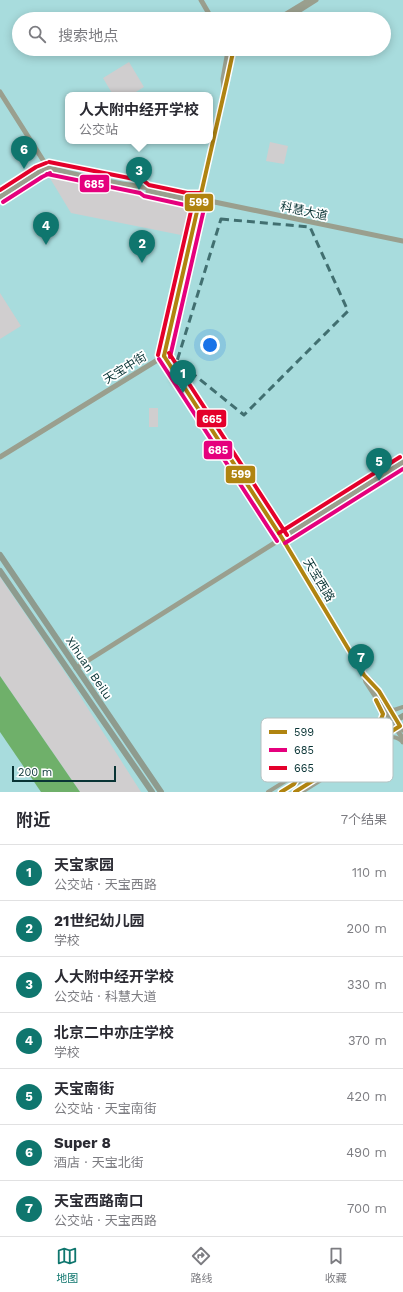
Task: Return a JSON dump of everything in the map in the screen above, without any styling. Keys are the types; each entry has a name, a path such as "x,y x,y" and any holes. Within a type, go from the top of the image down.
{"main road":[{"name":"Xihuan Beilu","path":"0,555 161,792"},
{"name":"Xihuan Beilu","path":"0,571 152,792"},
{"path":"395,721 403,716"},
{"path":"281,792 297,782"},
{"path":"295,792 311,782"}],"street":[{"path":"201,0 208,12"},
{"path":"289,12 309,0"},
{"path":"297,12 316,0"},
{"name":"天宝中街","path":"213,139 232,56"},
{"path":"0,92 48,168 39,172 0,197"},
{"name":"天宝中街","path":"0,457 164,356 212,144"},
{"name":"科慧大道","path":"48,168 180,193 200,199 403,241"},
{"name":"天宝西路","path":"164,356 282,538 364,674 366,682 393,718"},
{"path":"76,668 403,462"},
{"name":"天宝西路","path":"364,674 368,677 388,707 395,721"},
{"path":"376,696 376,700 384,714 382,718"},
{"path":"388,707 394,710 403,707"},
{"path":"395,721 401,727 403,742"},
{"path":"393,737 398,737 403,742"},
{"path":"268,792 284,782"},
{"path":"302,792 318,782"}],"highlighted area":[{"path":"221,219 310,227 348,311 244,415 177,361"}],"shaded area":[{"path":"129,62 144,87 136,92 111,92 103,78"},
{"path":"270,142 288,146 284,164 266,161"},
{"path":"48,175 190,205 193,208 186,236 71,213"},
{"path":"0,293 21,326 0,339"},
{"path":"149,408 158,408 158,427 149,427"},
{"path":"0,577 66,674 141,792 80,792 0,676"},
{"path":"0,676 80,792 41,792 0,732"}],"transit line":[{"name":"599","path":"213,141 232,56"},
{"name":"599","path":"164,356 212,144"},
{"name":"665","path":"49,162 144,181 149,185 187,193 200,193"},
{"name":"665","path":"0,190 36,167 46,163"},
{"name":"685","path":"3,202 50,173"},
{"name":"685","path":"47,174 140,193 144,196 185,205 200,205"},
{"name":"665","path":"158,355 194,198"},
{"name":"685","path":"170,357 206,200"},
{"name":"665","path":"169,353 287,535"},
{"name":"599","path":"164,356 282,538 364,675 379,691 400,726 393,730"},
{"name":"685","path":"159,359 277,541"},
{"name":"665","path":"279,533 400,457"},
{"name":"685","path":"285,543 403,469"},
{"name":"599","path":"376,700 383,714 382,718"},
{"name":"599","path":"281,792 295,782"},
{"name":"599","path":"295,792 311,782"}],"place":[{"name":"Super 8","path":"24,169"},
{"name":"人大附中经开学校","path":"139,190"},
{"name":"北京二中亦庄学校","path":"46,245"},
{"name":"21世纪幼儿园","path":"142,263"},
{"name":"天宝家园","path":"183,393"},
{"name":"天宝南街","path":"379,481"},
{"name":"天宝西路南口","path":"361,677"}]}
